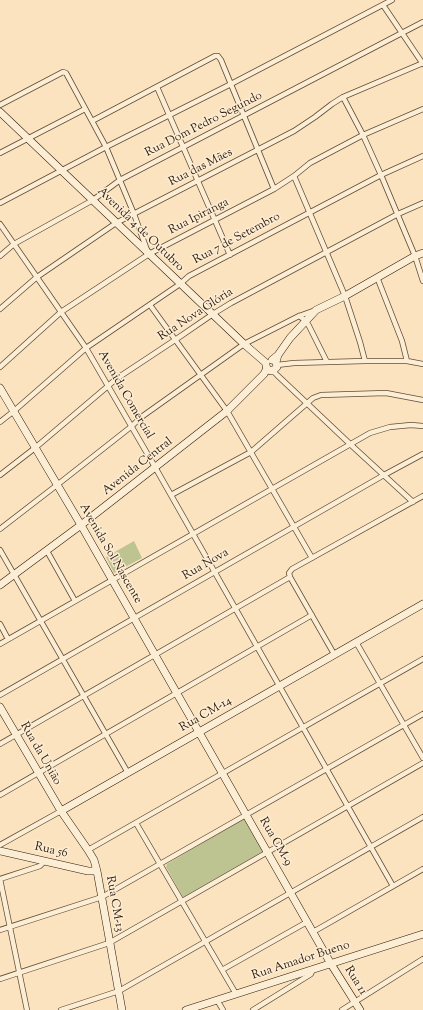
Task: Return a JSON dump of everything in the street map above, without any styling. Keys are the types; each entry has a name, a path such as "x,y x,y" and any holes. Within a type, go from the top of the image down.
{"street":[{"path":"0,203 392,0"},
{"path":"383,5 423,63"},
{"name":"Rua Dom Pedro Segundo","path":"0,256 14,244 93,200 120,180 423,22"},
{"path":"92,121 215,56 218,56 221,60 274,189"},
{"name":"Rua das Mães","path":"0,309 37,277 116,223 294,131 343,97 423,63"},
{"path":"0,105 63,72 66,73 106,147 149,254"},
{"path":"157,87 230,254"},
{"path":"343,97 363,136 398,214 415,256 423,281"},
{"path":"0,153 86,109"},
{"name":"Rua Ipiranga","path":"0,367 61,312 149,254 274,189 310,163 363,136 423,109"},
{"name":"Avenida 4 de Outubro","path":"0,112 180,284 244,344 271,367"},
{"name":"Rua 7 de Setembro","path":"0,422 86,348 150,305 189,276 381,175 423,156"},
{"path":"294,176 345,296 365,361"},
{"name":"Rua Nova Glória","path":"0,475 35,448 116,379 212,314 398,214 423,203"},
{"name":"Avenida Comercial","path":"0,224 86,348 156,467 393,886"},
{"path":"0,529 132,426 140,418 244,344 299,316 316,310 345,296 415,256 423,253"},
{"path":"377,277 402,341 407,361"},
{"path":"150,305 227,411 312,558"},
{"path":"271,367 278,354 290,338 316,310"},
{"path":"299,316 306,321 327,362"},
{"path":"271,367 294,363 365,361 407,361 423,364"},
{"path":"271,367 277,376 413,502"},
{"name":"Avenida Central","path":"0,585 81,525 227,411 271,367"},
{"name":"Avenida Sol Nascente","path":"0,388 81,525 199,732"},
{"path":"171,495 251,452 313,398 320,396 386,393 423,400"},
{"path":"0,644 370,433 390,427 411,425 423,426"},
{"name":"Rua Nova","path":"0,695 423,454"},
{"path":"0,744 235,608 289,575 292,570 312,558 423,496"},
{"path":"0,550 128,772"},
{"path":"47,551 75,601"},
{"path":"289,575 334,654"},
{"name":"Rua CM-14","path":"0,845 423,604"},
{"path":"0,795 312,615"},
{"path":"0,624 8,639"},
{"path":"356,642 423,758"},
{"path":"88,850 423,659"},
{"name":"Rua da União","path":"0,707 60,811"},
{"path":"0,930 102,898 423,714"},
{"name":"Rua CM-9","path":"199,732 331,964"},
{"path":"0,979 109,943 423,763"},
{"name":"Rua CM-13","path":"60,811 94,860 122,1010"},
{"path":"61,1010 119,991 423,817"},
{"path":"136,823 236,994"},
{"name":"Rua 56","path":"0,851 88,871 97,871"},
{"path":"28,1010 0,879 40,866 45,861"},
{"path":"313,932 423,870"},
{"path":"222,970 307,922"},
{"name":"Rua Amador Bueno","path":"186,1010 423,934"},
{"path":"342,1010 423,959"},
{"name":"Rua 11","path":"331,964 360,1010"},
{"path":"253,1010 311,974 313,969"},
{"path":"217,1000 223,1010"}],"green space":[{"path":"134,541 142,558 114,573 106,557"},
{"path":"245,819 264,853 185,898 183,897 166,867 167,864"}]}
